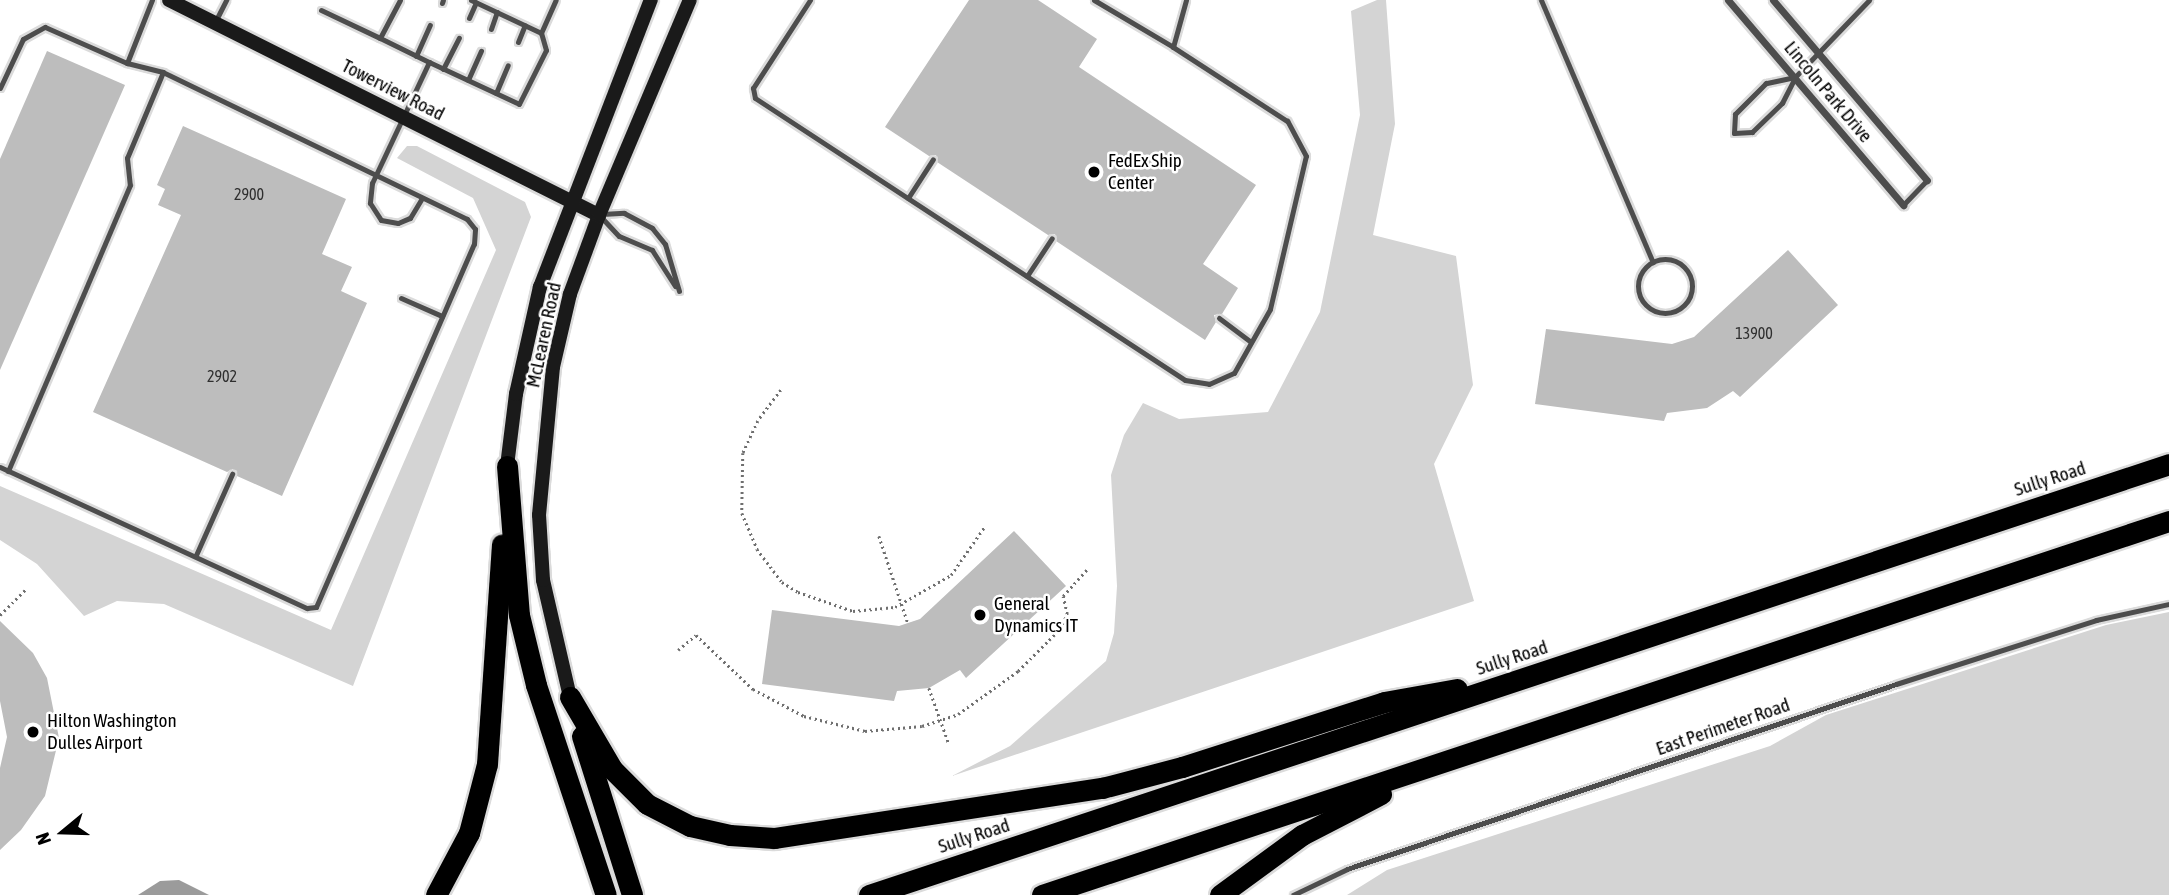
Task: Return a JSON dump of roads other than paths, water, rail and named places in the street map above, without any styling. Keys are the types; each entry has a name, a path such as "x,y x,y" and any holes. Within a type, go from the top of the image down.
{"highway":[{"name":"Sully Road","path":"870,895 2169,464"},
{"path":"507,466 519,615 536,685 603,888"},
{"path":"436,895 469,833 487,764 507,466"},
{"path":"1042,895 2169,521"},
{"path":"570,698 612,769 647,804 690,826 730,835 774,838 1102,788 1182,767 1384,702 1528,677"},
{"path":"570,698 632,895"},
{"path":"1220,895 1303,835 1451,760"}],"main road":[{"name":"Towerview Road","path":"169,0 599,215"},
{"name":"McLearen Road","path":"507,466 528,332 571,201 651,0"},
{"name":"McLearen Road","path":"570,698 543,580 541,466 561,331 599,215 690,0"}],"street":[{"name":"Lincoln Park Drive","path":"1728,0 1903,205"},
{"name":"Lincoln Park Drive","path":"1773,0 1927,180"}],"lane":[{"path":"127,63 152,0"},
{"path":"215,23 226,0"},
{"path":"380,38 401,0"},
{"path":"321,10 519,104 546,50 541,33 556,0"},
{"path":"810,0 752,95 1196,384 1209,384 1234,373 1270,309 1306,156 1287,121 1173,47 1094,0"},
{"path":"1173,47 1186,0"},
{"path":"1541,0 1653,262"},
{"path":"1794,78 1766,83 1735,114 1734,133 1752,132 1782,103 1794,78 1869,0"},
{"path":"469,18 474,1 541,33"},
{"path":"491,29 497,12"},
{"path":"416,56 430,25"},
{"path":"518,42 525,25"},
{"path":"0,88 23,39 37,29 51,28 127,63 163,72 467,219 477,234 319,605 307,608 0,467"},
{"path":"443,69 459,38"},
{"path":"468,80 481,51"},
{"path":"422,198 410,218 386,222 376,215 370,203 377,176 429,62"},
{"path":"496,93 508,65"},
{"path":"8,471 130,186 127,158 163,72"},
{"path":"908,198 933,159"},
{"path":"1903,205 1927,180"},
{"path":"624,213 652,228 665,244 679,291 652,250 619,236 599,215 624,213"},
{"path":"1027,276 1052,238"},
{"path":"1677,261 1691,276 1691,296 1682,308 1663,314 1643,303 1638,283 1653,262 1677,261"},
{"path":"401,298 442,316"},
{"path":"1219,318 1251,342"},
{"path":"196,555 232,474"},
{"name":"East Perimeter Road","path":"1293,895 1347,869 1896,684 2096,620 2169,604"}],"place":[{"name":"FedEx Ship Center","path":"1094,172"},
{"name":"General Dynamics IT","path":"980,615"},
{"name":"Hilton Washington Dulles Airport","path":"33,732"}]}
